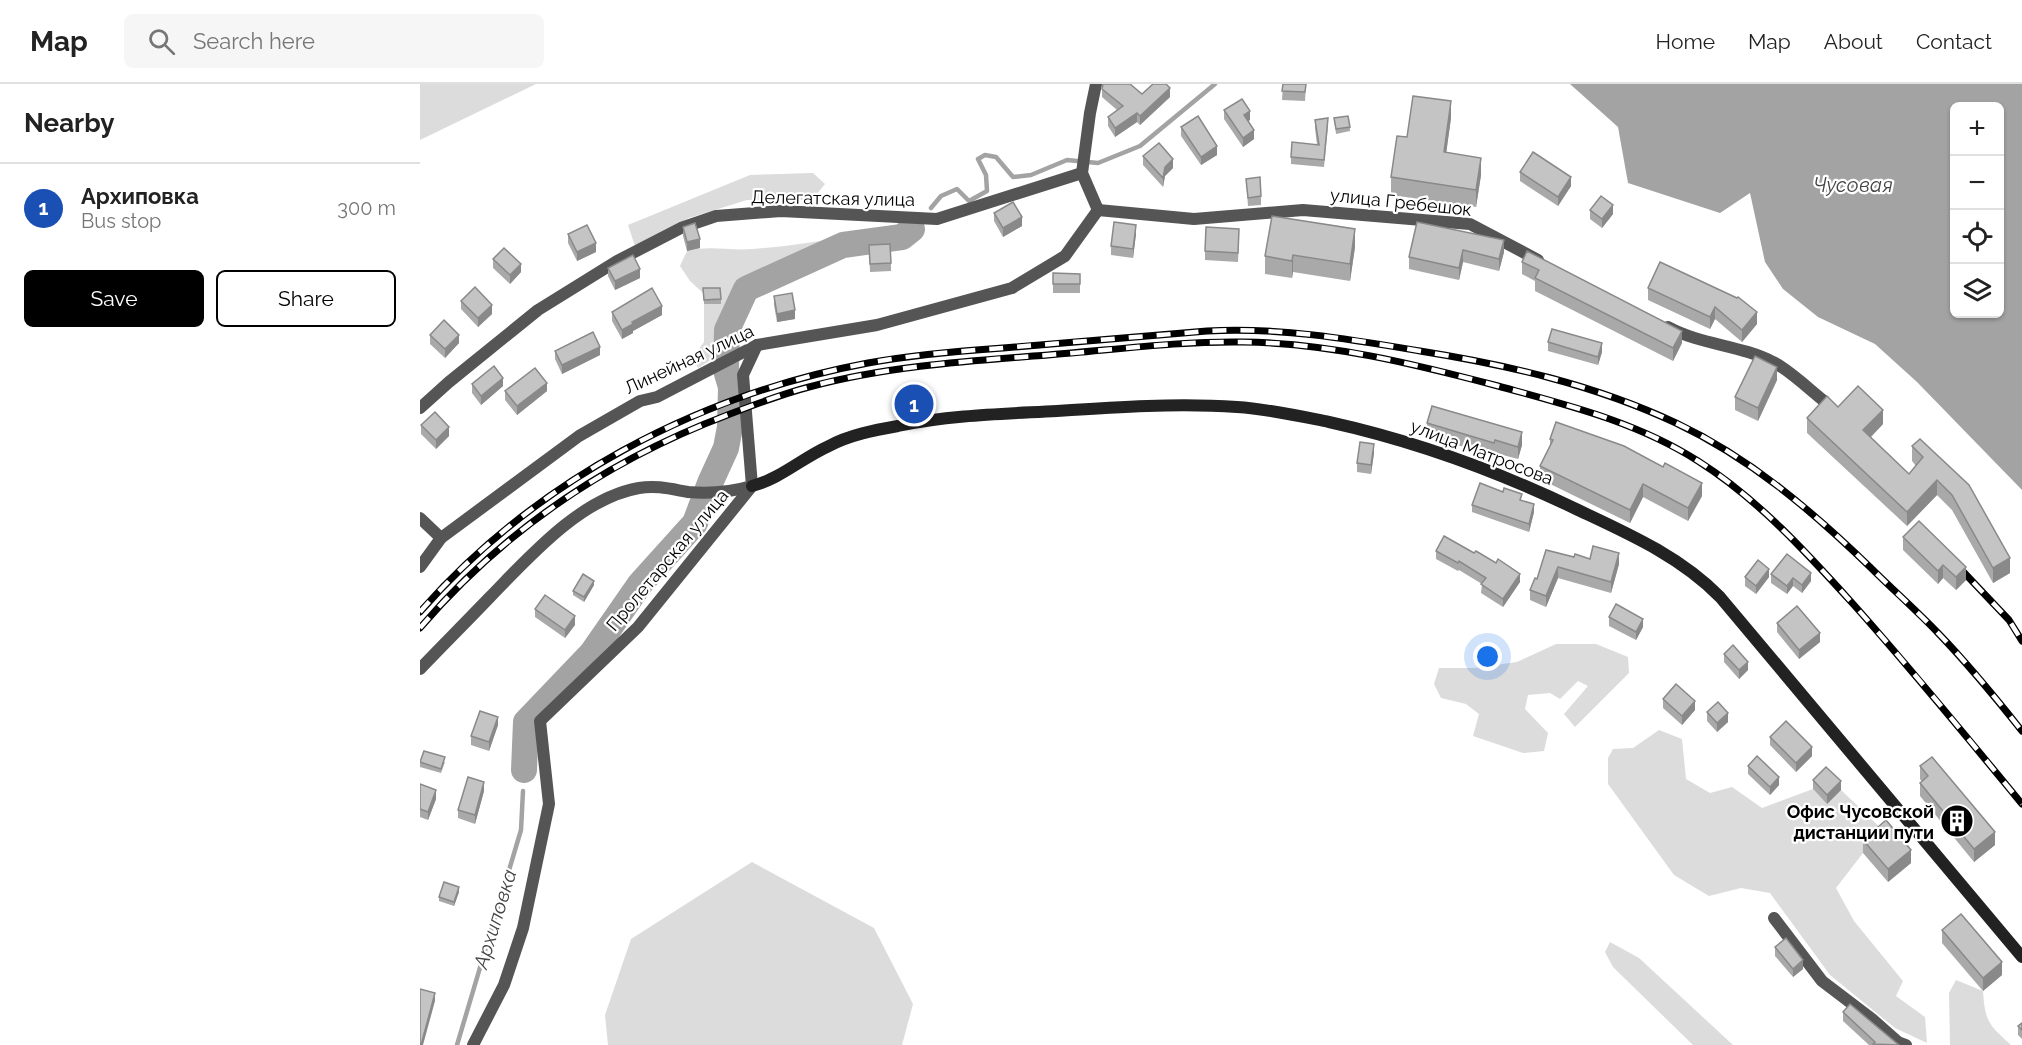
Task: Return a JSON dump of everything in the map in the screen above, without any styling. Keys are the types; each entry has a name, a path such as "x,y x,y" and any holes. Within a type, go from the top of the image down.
{"street":[{"path":"1096,84 1082,173 1098,210"},
{"name":"Делегатская улица","path":"420,408 449,381 538,310 617,261 681,228 716,216 781,211 937,219 1082,173"},
{"name":"улица Гребешок","path":"1098,210 1194,219 1303,210 1470,224 1545,263"},
{"name":"Линейная улица","path":"420,567 441,538 579,436 640,401 657,397 758,345 877,325 1012,288 1065,256 1098,210"},
{"path":"1661,324 1682,335 1738,349 1774,362 1824,401"},
{"path":"420,669 543,544 571,521 602,501 615,494 645,487 694,492 724,492 752,486 743,375 758,345"},
{"name":"улица Матросова","path":"752,486 774,478 809,456 840,441 897,426 980,414 1129,407 1239,407 1302,416 1376,433 1467,463 1543,493 1625,532 1706,582 2022,957"},
{"name":"Пролетарская улица","path":"473,1045 504,985 523,928 542,838 549,804 540,721 638,627 752,486"},
{"path":"420,518 441,538"},
{"path":"1774,918 1822,981 1899,1042 1906,1045"}],"shaded area":[{"path":"420,84 536,84 420,140"},
{"path":"813,173 825,184 812,200 747,200 689,218 635,246 628,225 750,175"},
{"path":"890,228 890,243 832,258 748,297 730,332 714,347 714,358 698,368 692,358 704,342 704,304 721,303 720,292 703,293 690,281 680,266 687,251 703,248 744,249 787,246"},
{"path":"1556,644 1596,644 1628,657 1629,673 1575,727 1564,714 1588,686 1578,681 1560,699 1550,693 1528,695 1525,709 1548,733 1544,751 1523,753 1473,736 1479,714 1466,704 1441,698 1434,684 1439,668 1474,668 1517,662"},
{"path":"1659,730 1682,739 1686,779 1710,793 1732,787 1762,808 1813,789 1827,803 1841,790 1886,833 1863,853 1836,888 1854,921 1903,981 1896,996 1925,1017 1927,1043 1895,1028 1830,975 1770,893 1741,888 1709,896 1674,875 1608,784 1608,758 1613,749 1633,748"},
{"path":"752,862 874,928 913,1004 902,1045 608,1045 605,1015 631,939"},
{"path":"1610,942 1639,958 1733,1045 1693,1045 1613,967 1605,952"},
{"path":"1956,980 1983,991 1985,1010 1990,1022 2011,1045 1950,1045 1949,993"}],"water":[{"name":"Чусовая","path":"1570,84 2022,84 2022,490 1917,382 1875,344 1818,317 1783,289 1765,262 1750,193 1720,213 1628,183 1618,127"}],"building":[{"path":"1103,84 1130,84 1142,94 1153,84 1166,84 1170,88 1140,116 1137,113 1115,128 1108,117 1123,106 1102,89"},
{"path":"1283,84 1306,84 1305,92 1282,91"},
{"path":"1413,96 1451,101 1444,152 1481,158 1476,190 1391,177 1397,136 1407,137"},
{"path":"1242,99 1250,111 1244,115 1254,130 1243,138 1224,110"},
{"path":"1198,116 1217,146 1201,157 1181,127"},
{"path":"1348,116 1350,127 1336,129 1334,118"},
{"path":"1328,118 1324,160 1291,157 1292,142 1319,145 1315,120"},
{"path":"1159,143 1173,159 1165,167 1163,178 1143,156"},
{"path":"1533,152 1571,177 1558,197 1520,172"},
{"path":"1260,177 1261,196 1248,198 1246,179"},
{"path":"1601,196 1613,205 1602,219 1590,210"},
{"path":"1013,202 1022,217 1003,228 994,213"},
{"path":"1272,216 1355,229 1350,264 1293,255 1292,261 1265,256"},
{"path":"1114,222 1136,225 1133,249 1111,246"},
{"path":"1417,222 1504,240 1499,259 1463,250 1459,268 1409,257"},
{"path":"695,223 700,239 687,242 683,227"},
{"path":"587,225 596,243 577,252 568,234"},
{"path":"1206,227 1239,229 1238,253 1205,251"},
{"path":"890,244 891,263 870,264 869,245"},
{"path":"504,248 521,264 510,275 493,259"},
{"path":"1527,251 1682,331 1673,348 1535,278 1539,270 1522,262"},
{"path":"633,255 640,269 615,281 608,268"},
{"path":"1660,262 1738,297 1757,312 1742,330 1715,307 1710,317 1648,288"},
{"path":"1053,273 1080,274 1080,284 1053,284"},
{"path":"475,287 492,305 478,318 461,301"},
{"path":"652,288 662,306 622,330 612,312"},
{"path":"703,288 720,288 721,299 704,300"},
{"path":"792,293 795,310 777,314 774,296"},
{"path":"444,320 459,335 445,349 430,335"},
{"path":"1552,329 1602,343 1598,357 1548,342"},
{"path":"593,332 600,347 562,365 555,351"},
{"path":"1755,356 1777,367 1758,408 1735,397"},
{"path":"494,366 503,378 481,396 472,384"},
{"path":"535,368 547,383 517,406 505,391"},
{"path":"1858,386 1883,410 1863,430 1909,474 1923,457 1912,446 1920,439 1969,485 2010,558 1993,568 1952,495 1937,480 1907,512 1807,418 1827,396 1838,407"},
{"path":"1432,406 1522,432 1518,447 1495,440 1494,443 1427,423"},
{"path":"435,412 449,427 436,440 421,425"},
{"path":"1556,422 1624,446 1663,467 1665,463 1702,483 1688,508 1643,484 1630,510 1540,466 1553,440 1550,439"},
{"path":"1360,442 1374,444 1371,465 1357,463"},
{"path":"1480,483 1503,492 1504,488 1522,494 1520,500 1534,504 1529,524 1472,505"},
{"path":"1919,521 1966,567 1956,577 1943,565 1938,571 1903,537"},
{"path":"1444,536 1496,563 1498,559 1520,574 1503,599 1481,584 1486,578 1459,561 1458,563 1436,551"},
{"path":"1593,546 1619,553 1611,582 1558,567 1546,596 1530,590 1535,578 1537,579 1546,550 1574,557 1575,554 1590,559"},
{"path":"1787,554 1811,573 1802,585 1793,578 1787,586 1771,574"},
{"path":"1758,560 1769,569 1756,586 1745,577"},
{"path":"583,574 594,581 584,597 573,591"},
{"path":"545,595 575,616 565,630 535,609"},
{"path":"1616,604 1643,619 1636,632 1609,617"},
{"path":"1797,606 1820,633 1799,650 1777,623"},
{"path":"1733,645 1748,662 1739,670 1724,654"},
{"path":"1676,684 1695,701 1682,716 1663,699"},
{"path":"1718,702 1728,713 1717,723 1707,712"},
{"path":"480,711 498,717 489,742 471,736"},
{"path":"1786,721 1812,747 1796,763 1770,737"},
{"path":"424,751 445,757 441,769 420,762"},
{"path":"1757,756 1779,777 1770,787 1748,766"},
{"name":"Офис Чусовской дистанции пути","path":"1932,757 1995,832 1974,849 1920,783 1928,776 1920,766"},
{"path":"1826,767 1841,781 1827,795 1813,780"},
{"path":"468,777 484,782 475,815 458,810"},
{"path":"420,784 436,790 428,812 420,809"},
{"path":"1886,820 1911,850 1888,869 1863,840"},
{"path":"444,882 459,887 454,902 439,897"},
{"path":"1961,914 2002,962 1983,978 1942,930"},
{"path":"1786,938 1803,960 1793,969 1775,947"},
{"path":"420,989 435,993 421,1045 420,1045"},
{"path":"1850,1004 1899,1045 1873,1044 1875,1042 1843,1012"}],"waterway":[{"name":"Архиповка","path":"931,208 941,196 957,189 969,201 987,191 986,175 978,159 985,155 996,157 1013,177 1031,175 1067,160 1098,163 1140,146 1215,84"},
{"name":"Архиповка","path":"524,770 526,722 592,653 640,584 695,523 726,448 730,427 731,387 726,370 727,330 746,289 843,245 902,237 912,229"},
{"name":"Архиповка","path":"457,1045 521,830 523,791"}],"railway":[{"path":"420,612 465,565 514,522 567,484 623,450 681,421 742,397 804,378 868,363 918,356 1207,331 1287,332 1340,338 1453,357 1551,378 1645,410 1703,437 1779,487 1848,546 1949,645 2022,731"},
{"path":"420,628 487,560 523,529 601,476 686,432 789,393 868,374 958,362 1194,343 1243,342 1308,346 1372,356 1435,370 1576,408 1626,425 1675,447 1698,461 1761,509 1818,565 1897,654 2022,804"},
{"path":"1954,562 2009,620 2022,641"}],"place":[{"name":"Архиповка","path":"914,404"},
{"name":"Офис Чусовской дистанции пути","path":"1957,821"}]}
